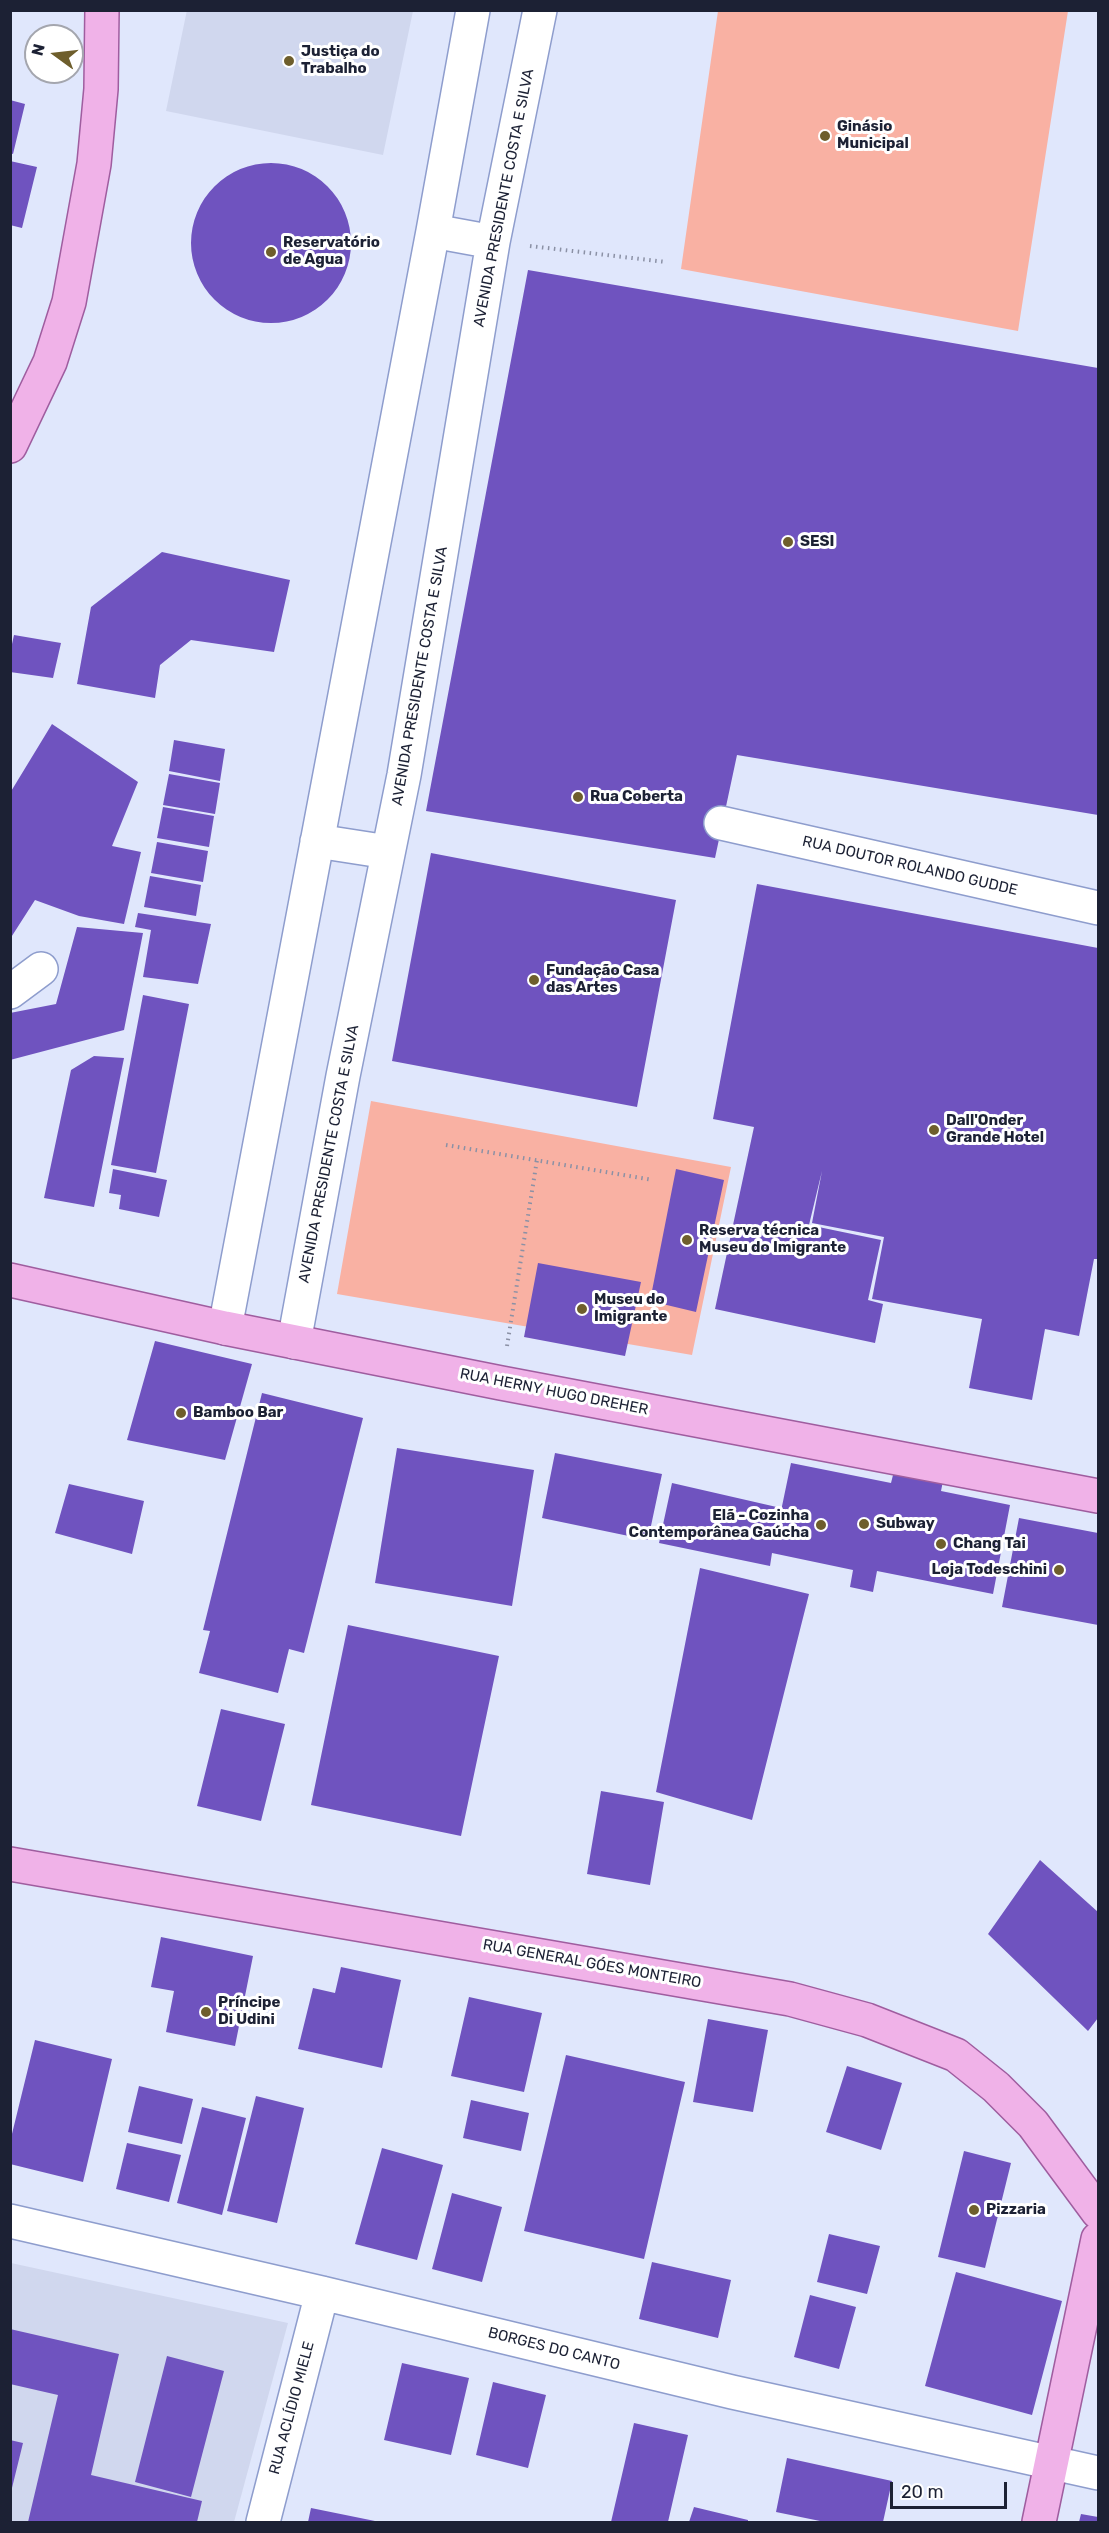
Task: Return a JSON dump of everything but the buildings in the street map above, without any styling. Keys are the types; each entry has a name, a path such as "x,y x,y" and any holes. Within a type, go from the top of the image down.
{"main road":[{"path":"10,446 50,362 69,302 94,164 101,89 102,10"},
{"name":"RUA HERNY HUGO DREHER","path":"10,1280 225,1328 501,1383 1098,1496"},
{"name":"RUA GENERAL GÓES MONTEIRO","path":"10,1864 790,1999 867,2020 956,2055 996,2087 1033,2124 1098,2212"},
{"path":"1039,2523 1098,2239"}],"street":[{"path":"225,1328 434,231 473,10"},
{"name":"AVENIDA PRESIDENTE COSTA E SILVA","path":"294,1341 343,1076 404,775 493,242 540,10"},
{"path":"434,231 493,242"},
{"name":"RUA DOUTOR ROLANDO GUDDE","path":"721,823 1098,908"},
{"path":"317,841 388,852"},
{"path":"10,992 41,969"},
{"name":"BORGES DO CANTO","path":"10,2221 322,2292 732,2392 1098,2473"},
{"name":"RUA ACLÍDIO MIELE","path":"262,2523 322,2292"}],"path":[{"path":"493,242 666,262"},
{"path":"446,1145 653,1180"},
{"path":"501,1383 537,1160"}],"shaded area":[{"name":"Justiça do Trabalho","path":"187,10 413,11 383,155 166,111"},
{"path":"718,11 1068,11 1018,331 681,269"},
{"path":"371,1101 731,1167 692,1355 337,1294"},
{"path":"11,2263 288,2323 234,2522 11,2522"}],"place":[{"name":"Justiça do Trabalho","path":"289,61"},
{"name":"Ginásio Municipal","path":"825,136"},
{"name":"Reservatório de Agua","path":"271,252"},
{"name":"SESI","path":"788,542"},
{"name":"Rua Coberta","path":"578,797"},
{"name":"Fundação Casa das Artes","path":"534,980"},
{"name":"Dall'Onder Grande Hotel","path":"934,1130"},
{"name":"Reserva técnica Museu do Imigrante","path":"687,1240"},
{"name":"Museu do Imigrante","path":"582,1309"},
{"name":"Bamboo Bar","path":"181,1413"},
{"name":"Subway","path":"864,1524"},
{"name":"Elã - Cozinha Contemporânea Gaúcha","path":"821,1525"},
{"name":"Chang Tai","path":"941,1544"},
{"name":"Loja Todeschini","path":"1059,1570"},
{"name":"Príncipe Di Udini","path":"206,2012"},
{"name":"Pizzaria","path":"974,2210"}]}
